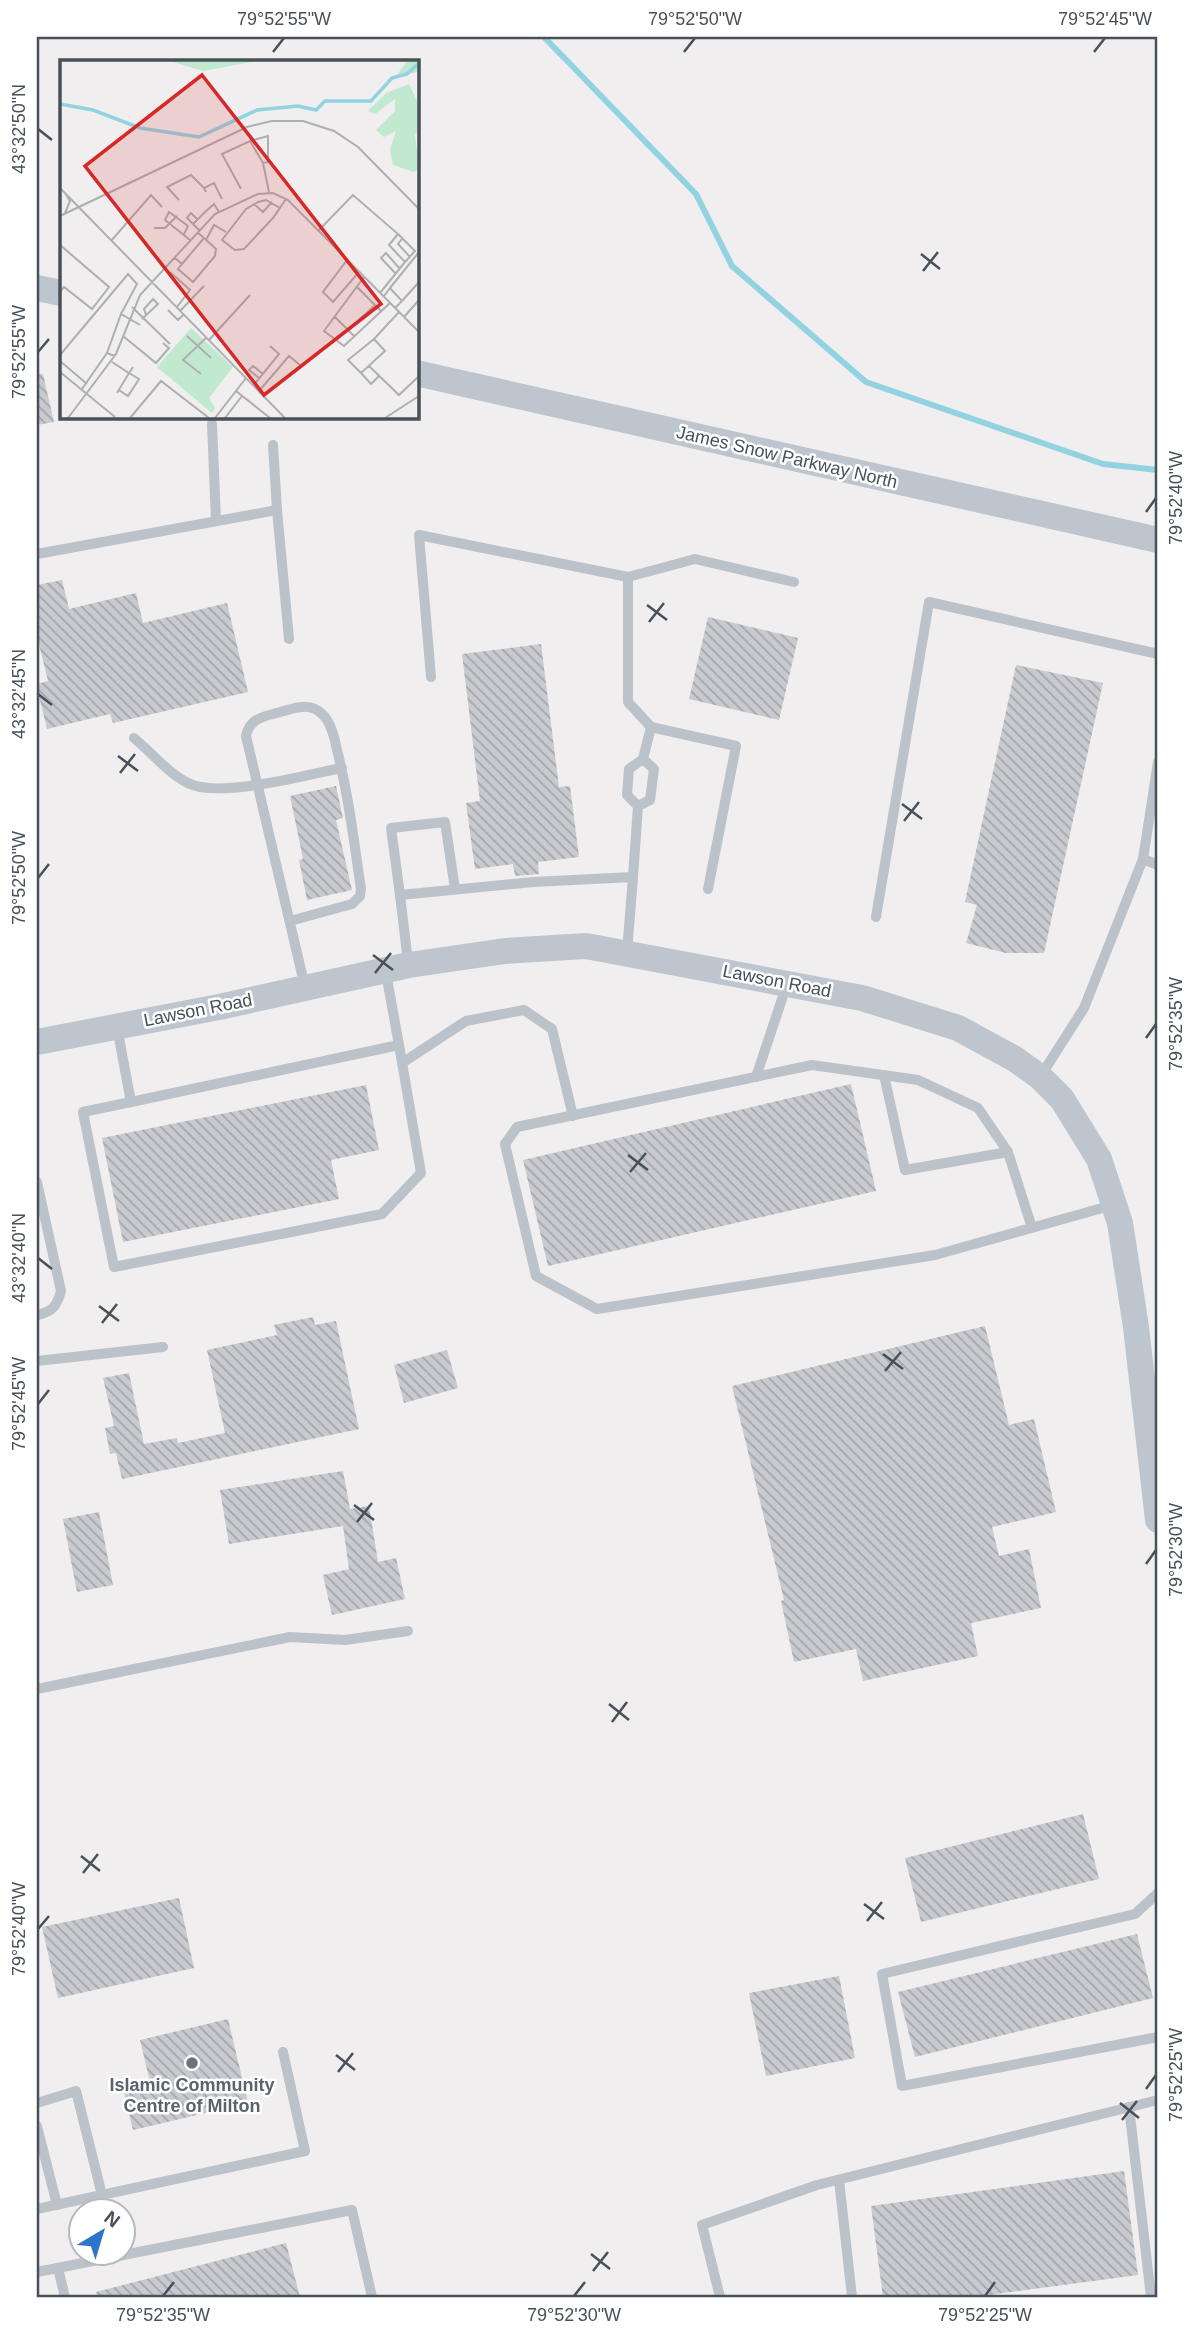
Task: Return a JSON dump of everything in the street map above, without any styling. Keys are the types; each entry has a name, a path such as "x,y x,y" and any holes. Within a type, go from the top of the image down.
{"street":[{"path":"37,288 60,293"},
{"name":"James Snow Parkway North","path":"418,373 1158,540"},
{"name":"Lawson Road","path":"41,1046 117,1027 397,968 505,951 586,947 862,998 958,1028 1015,1059 1040,1077 1062,1099 1099,1159 1120,1223 1136,1327 1158,1520"}],"lane":[{"path":"212,424 216,521"},
{"path":"273,445 289,639"},
{"path":"37,554 277,510"},
{"path":"430,677 419,535 628,577 695,559 794,582"},
{"path":"628,577 628,702 651,727 736,746 708,889"},
{"path":"876,917 929,602 1158,654"},
{"path":"290,921 352,904 360,896 342,768 327,719 312,707 304,706 261,717 254,721 246,736 305,988"},
{"path":"627,953 638,806 627,795 629,769 643,760 651,727"},
{"path":"134,737 172,772 187,783 204,789 228,789 342,768"},
{"path":"638,806 650,800 653,784 654,769 643,760"},
{"path":"1040,1077 1084,1008 1143,859 1158,762"},
{"path":"399,1045 83,1112 114,1267 382,1214 421,1173 399,1045 397,968 400,895 391,828 445,822 455,889"},
{"path":"1143,859 1158,865"},
{"path":"400,895 533,881 633,877"},
{"path":"756,1077 787,983"},
{"path":"402,1063 466,1021 524,1010 552,1029 573,1116"},
{"path":"117,1027 131,1102"},
{"path":"1032,1228 1008,1152 978,1108 918,1080 812,1065 517,1126 505,1144 536,1276 597,1309 935,1255 1032,1228 1114,1204"},
{"path":"884,1075 905,1170 1008,1152"},
{"path":"37,1182 61,1291 57,1305 48,1312 37,1315"},
{"path":"37,1361 163,1347"},
{"path":"37,1689 290,1637 345,1640 408,1631"},
{"path":"1158,1893 1135,1914 882,1974 902,2085 1158,2036"},
{"path":"37,2209 305,2151 283,2052"},
{"path":"37,2103 76,2091 102,2195"},
{"path":"720,2297 702,2225 817,2185 1158,2100"},
{"path":"1129,2107 1151,2297"},
{"path":"37,2126 57,2205"},
{"path":"839,2180 852,2297"},
{"path":"37,2272 352,2210 372,2297"},
{"path":"58,2268 65,2297"}],"building":[{"path":"37,374 43,374 54,422 37,425"},
{"path":"62,580 69,609 136,593 143,623 227,603 248,692 113,723 110,714 47,729 37,688 37,684 48,681 37,636 37,585"},
{"path":"708,617 798,638 779,720 689,699"},
{"path":"541,644 559,787 570,786 579,857 538,862 539,874 515,876 513,864 475,869 466,803 480,801 462,654"},
{"path":"1016,665 1103,683 1044,953 1006,953 966,943 977,905 965,902"},
{"path":"336,786 343,818 336,820 352,890 307,900 299,860 303,859 290,796"},
{"path":"851,1084 876,1191 548,1266 523,1160"},
{"path":"366,1085 379,1150 331,1160 339,1199 123,1242 102,1138"},
{"path":"313,1317 315,1325 336,1321 359,1429 122,1479 116,1453 110,1454 105,1428 114,1426 103,1378 129,1373 144,1444 177,1438 178,1443 225,1433 207,1350 277,1335 274,1325"},
{"path":"985,1326 1009,1425 1034,1419 1056,1512 992,1527 999,1556 1029,1549 1041,1608 971,1623 978,1656 863,1681 856,1649 794,1662 781,1601 784,1600 732,1386"},
{"path":"447,1350 458,1388 404,1403 394,1365"},
{"path":"343,1471 350,1509 369,1506 378,1562 396,1558 405,1599 332,1615 323,1575 349,1569 343,1526 229,1544 220,1490"},
{"path":"99,1512 113,1585 77,1592 63,1519"},
{"path":"1083,1814 1099,1879 921,1922 905,1858"},
{"path":"179,1898 194,1968 58,1998 42,1927"},
{"path":"1137,1934 1153,1998 915,2057 898,1992"},
{"path":"839,1976 855,2058 766,2076 749,1993"},
{"name":"Islamic Community Centre of Milton","path":"228,2019 248,2103 133,2130 124,2092 151,2086 140,2040"},
{"path":"1124,2171 1138,2275 974,2297 883,2297 871,2206"},
{"path":"286,2243 300,2297 97,2297 96,2292"}],"waterway":[{"path":"544,37 696,194 732,266 866,382 1103,464 1158,470"}],"place":[{"name":"Islamic Community Centre of Milton","path":"192,2063"}]}
